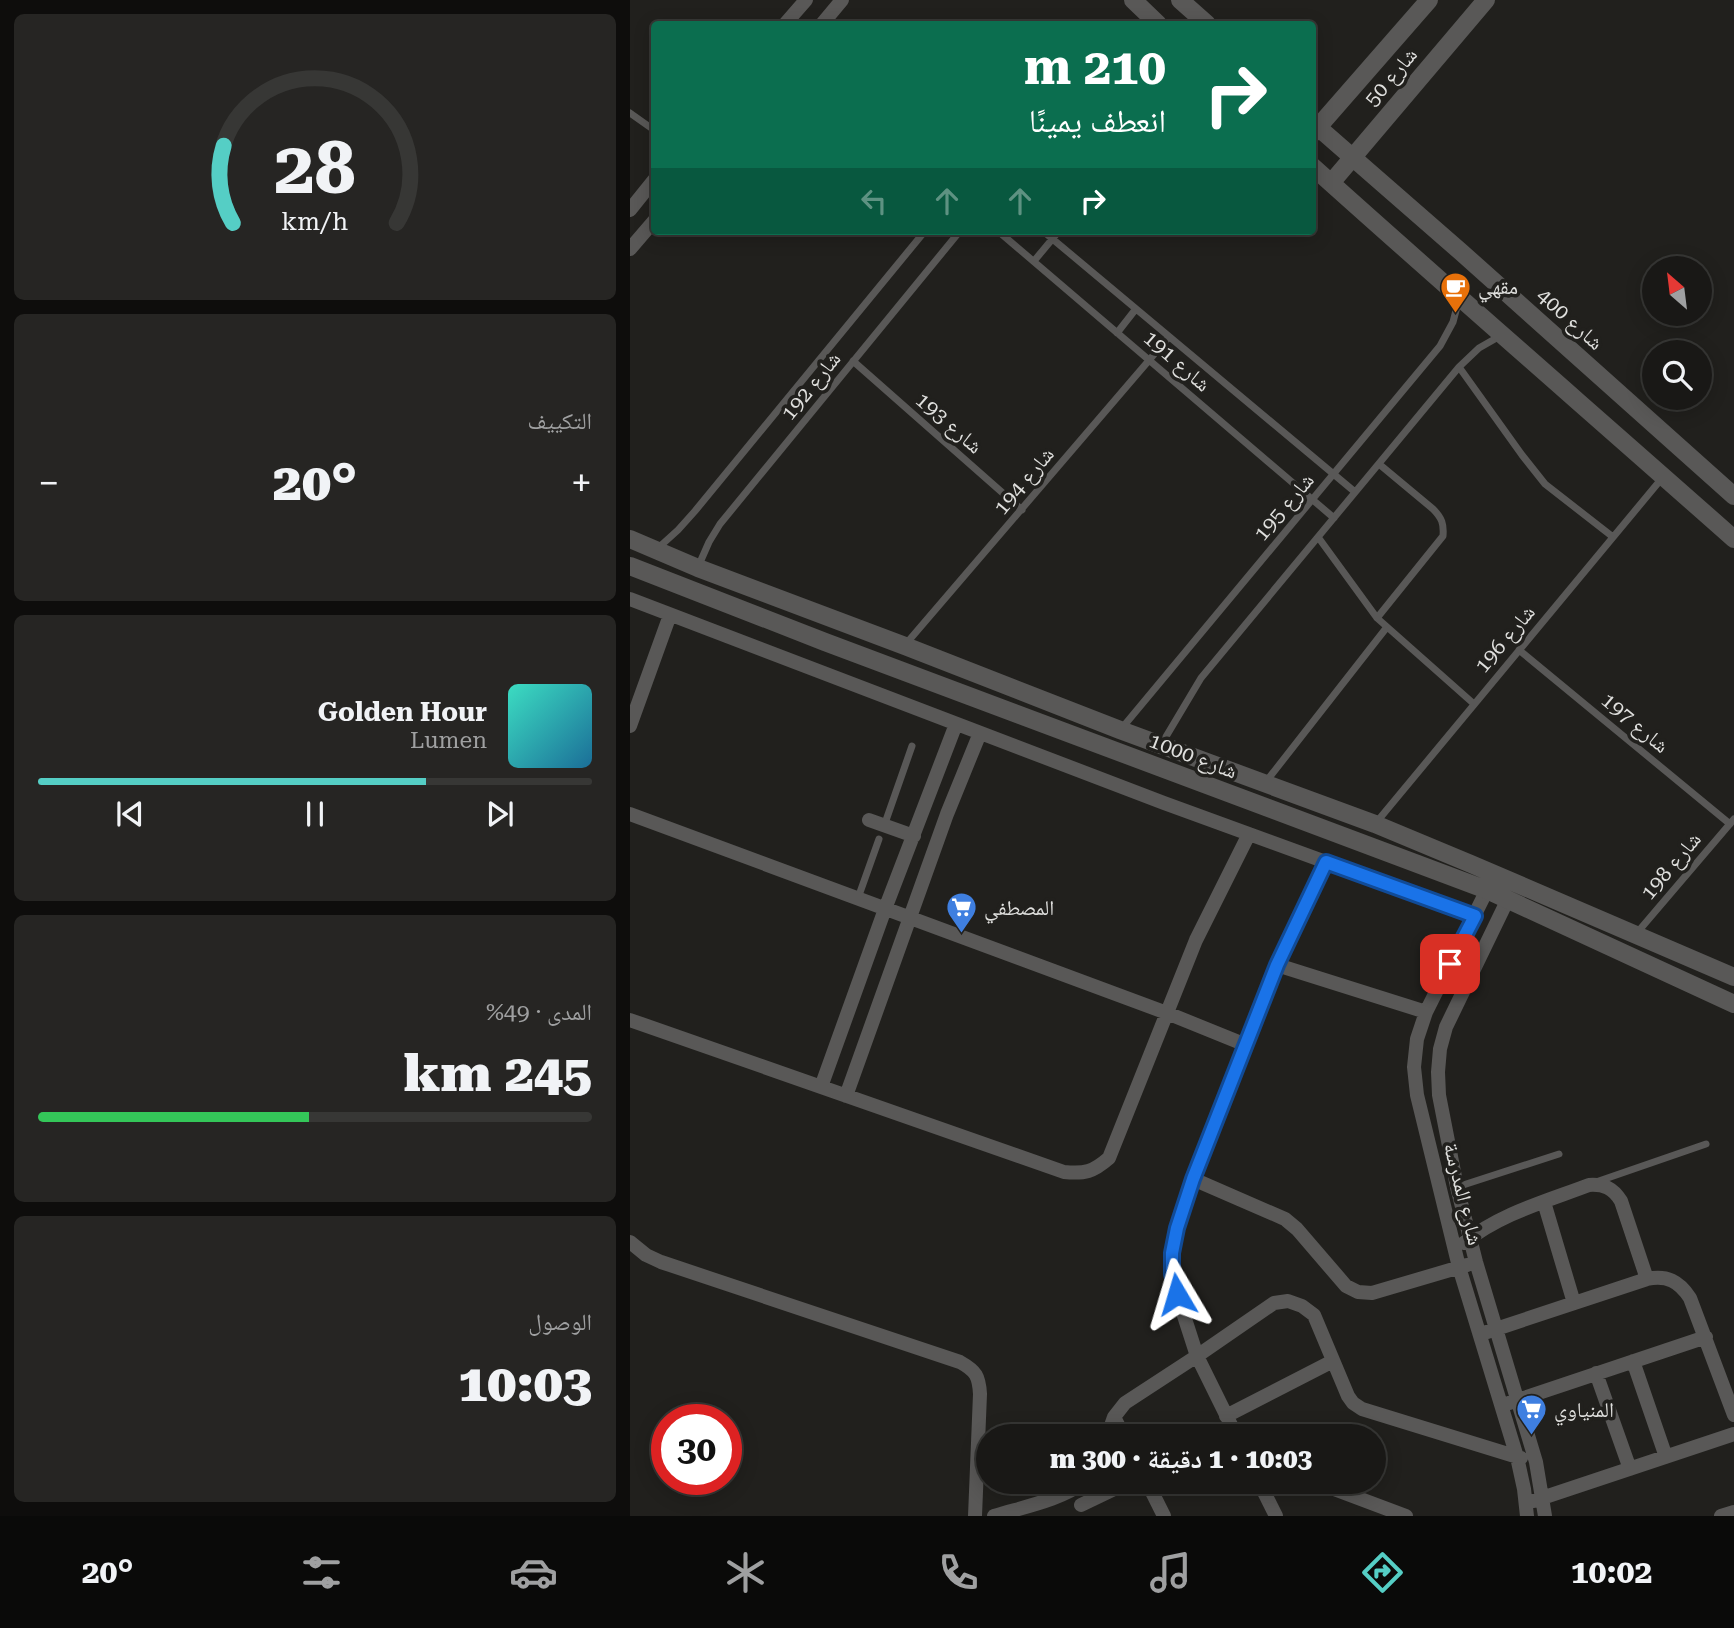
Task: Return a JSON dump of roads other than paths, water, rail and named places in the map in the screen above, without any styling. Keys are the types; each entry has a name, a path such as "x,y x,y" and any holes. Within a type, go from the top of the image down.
{"street":[{"path":"788,21 806,0"},
{"path":"828,21 842,0"},
{"path":"1133,0 1155,21"},
{"path":"1180,0 1204,21"},
{"name":"شارع 50","path":"1316,127 1429,0"},
{"name":"شارع 50","path":"1331,183 1486,0"},
{"name":"شارع 400","path":"1316,129 1461,252 1734,496"},
{"path":"1316,170 1734,540"},
{"path":"630,210 651,184"},
{"path":"632,243 651,223"},
{"name":"شارع 1000","path":"630,539 698,568 1120,730 1375,824 1734,978"},
{"name":"شارع 1000","path":"630,566 1486,890 1734,1004"},
{"path":"630,599 979,733 1475,916"},
{"path":"630,726 670,615"},
{"path":"821,1087 956,724"},
{"path":"846,1096 947,814 979,733"},
{"path":"925,806 947,814"},
{"path":"630,814 1167,1013 1246,1045"},
{"path":"869,820 881,832 914,836"},
{"path":"630,1020 1064,1172 1080,1174 1096,1169 1109,1158 1196,940 1249,834"},
{"path":"1229,1424 1197,1356 1172,1274 1172,1253 1193,1179 1277,965 1326,862"},
{"name":"شارع المدرسة","path":"1486,890 1426,1012 1414,1067 1417,1095 1459,1268 1517,1457 1526,1510"},
{"name":"شارع المدرسة","path":"1508,899 1451,1016 1440,1049 1439,1095 1457,1187 1476,1262 1536,1462 1545,1516"},
{"path":"1277,965 1426,1012"},
{"path":"1193,1179 1285,1219 1297,1229 1346,1286 1358,1292 1371,1293 1476,1262"},
{"path":"1455,1250 1470,1238 1503,1220 1589,1185 1599,1184 1616,1193 1621,1201 1647,1279"},
{"path":"1544,1202 1574,1303"},
{"path":"630,1242 646,1255 661,1262 960,1362 972,1369 980,1380 981,1394 975,1516"},
{"path":"1479,1335 1647,1279 1667,1278 1677,1282 1690,1298 1734,1415"},
{"path":"1112,1424 1125,1403 1273,1303 1288,1301 1302,1306 1314,1315 1348,1396 1362,1409 1536,1462"},
{"path":"1501,1405 1706,1337"},
{"path":"1226,1416 1333,1361"},
{"path":"1633,1361 1666,1457"},
{"path":"1596,1373 1630,1469"},
{"path":"1114,1417 1118,1424"},
{"path":"1526,1510 1542,1498 1734,1434"},
{"path":"994,1516 1064,1494"},
{"path":"1083,1510 1109,1494"},
{"path":"1153,1494 1164,1516"},
{"path":"1265,1494 1276,1516"},
{"path":"1347,1494 1406,1516"},
{"path":"1721,1516 1734,1511"}],"lane":[{"path":"630,113 651,128"},
{"name":"شارع 192","path":"655,551 695,511 922,235"},
{"name":"شارع 192","path":"698,568 720,524 957,235"},
{"name":"شارع 191","path":"1003,235 1334,518"},
{"name":"شارع 191","path":"1048,235 1355,492"},
{"path":"1034,261 1056,235"},
{"name":"شارع 195","path":"1120,730 1440,346 1453,322 1459,298"},
{"path":"1117,333 1135,310"},
{"path":"1160,745 1201,678 1459,367 1479,348 1503,334"},
{"name":"شارع 194","path":"905,646 1169,337"},
{"name":"شارع 193","path":"853,361 1022,510"},
{"path":"1459,367 1545,484 1613,537"},
{"path":"1377,618 1443,536 1444,526 1441,516 1379,464"},
{"name":"شارع 196","path":"1375,824 1664,477"},
{"path":"1318,537 1377,618 1474,704"},
{"path":"1265,783 1387,627"},
{"name":"شارع 197","path":"1519,650 1732,821"},
{"path":"858,899 912,746"},
{"name":"شارع 198","path":"1635,935 1732,821"},
{"path":"1589,1185 1706,1144"},
{"path":"1457,1187 1559,1154"}],"place":[{"name":"مقهي","path":"1455,314"},
{"name":"المصطفي","path":"961,935"},
{"name":"المنياوي","path":"1531,1437"}]}
